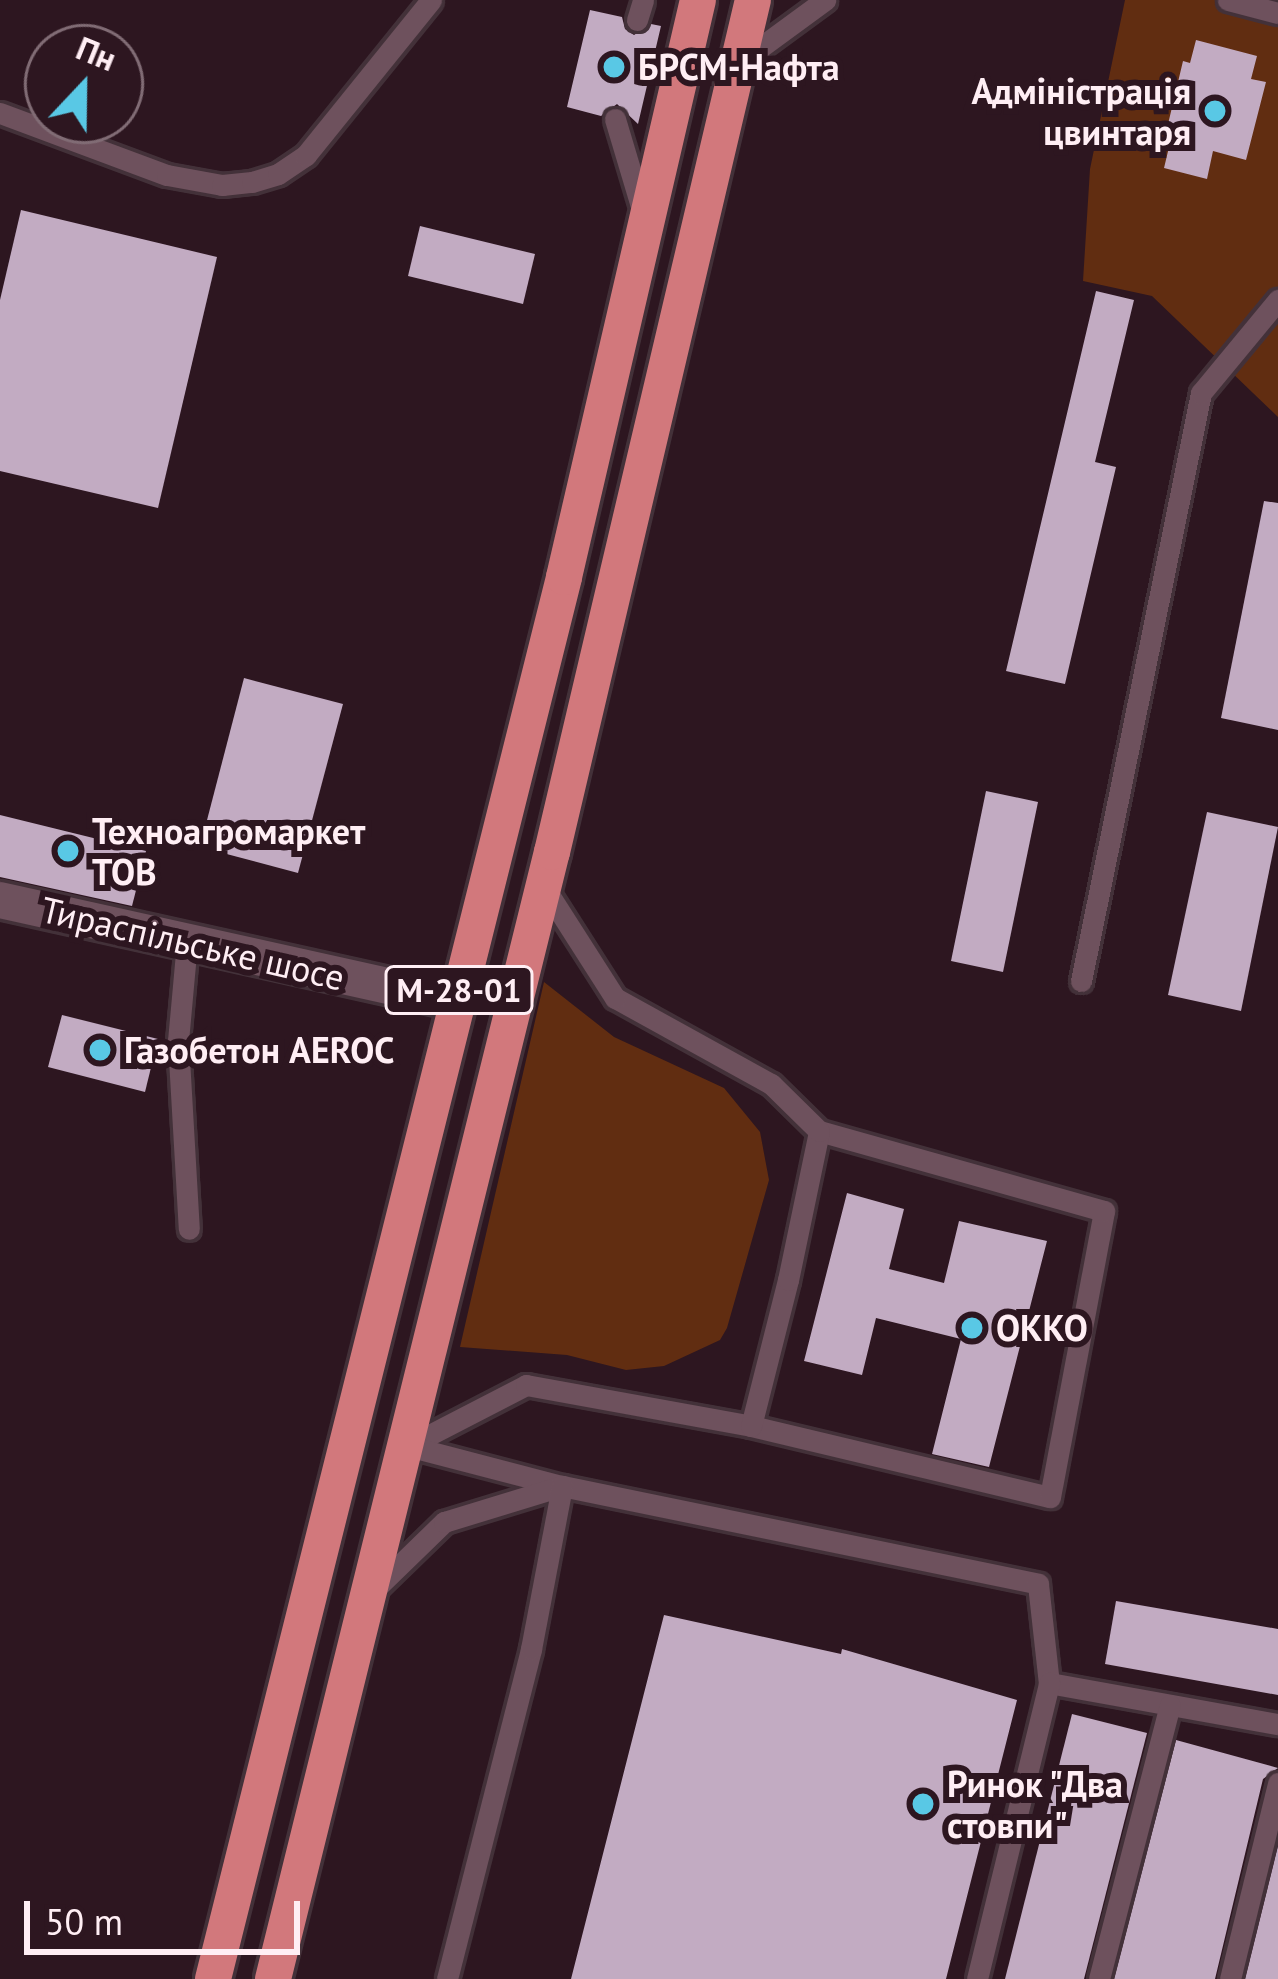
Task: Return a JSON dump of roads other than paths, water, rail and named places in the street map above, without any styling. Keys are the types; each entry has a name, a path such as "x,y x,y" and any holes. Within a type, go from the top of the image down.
{"highway":[{"name":"М-28-01","path":"212,1979 456,1001 698,0"},
{"name":"М-28-01","path":"273,1979 544,887 753,0"}],"street":[{"name":"Тираспільське шосе","path":"0,900 456,1001"}],"lane":[{"path":"0,112 167,176 223,185 252,182 278,174 306,155 431,0"},
{"path":"738,63 825,0"},
{"path":"1228,0 1278,13"},
{"path":"615,119 646,222"},
{"path":"1081,981 1201,392 1278,300"},
{"path":"408,1446 526,1385 751,1426 1050,1497 1104,1211 819,1131 771,1084 615,998 544,887"},
{"path":"187,942 178,1041 189,1229"},
{"path":"751,1426 819,1131"},
{"path":"408,1446 562,1486 1038,1584 1049,1683 976,1979"},
{"path":"370,1594 444,1522 562,1486"},
{"path":"447,1979 531,1649 562,1486"},
{"path":"1049,1683 1278,1724"},
{"path":"1099,1979 1170,1705"},
{"path":"1230,1979 1278,1783"}],"place":[{"name":"БРСМ-Нафта","path":"614,67"},
{"name":"Адміністрація цвинтаря","path":"1215,111"},
{"name":"Техноагромаркет ТОВ","path":"68,851"},
{"name":"Газобетон AEROC","path":"100,1050"},
{"name":"ОККО","path":"972,1328"},
{"name":"Ринок \"Два стовпи\"","path":"923,1804"}]}
